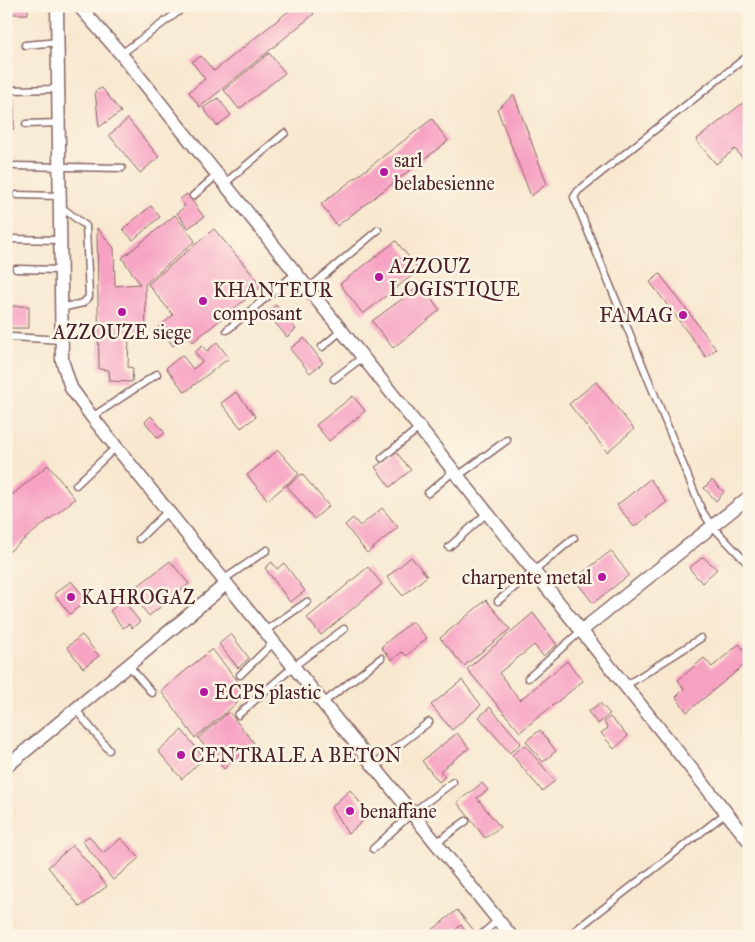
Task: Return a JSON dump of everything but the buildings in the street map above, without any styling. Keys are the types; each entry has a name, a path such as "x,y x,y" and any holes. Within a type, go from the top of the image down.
{"street":[{"path":"57,6 59,42 60,270 65,374 72,388 92,417 511,936"},
{"path":"79,6 121,54 749,841"},
{"path":"581,631 749,497"},
{"path":"6,767 130,667 225,582"}],"lane":[{"path":"121,54 178,12"},
{"path":"25,45 59,42"},
{"path":"749,55 578,191 574,197 702,511 712,526 749,565"},
{"path":"12,90 58,89"},
{"path":"26,124 59,123"},
{"path":"193,196 221,180 285,134"},
{"path":"15,166 122,168"},
{"path":"17,195 60,201 86,226 89,297 83,303 61,308"},
{"path":"308,289 378,230"},
{"path":"13,239 60,240"},
{"path":"16,269 60,270"},
{"path":"227,330 296,274"},
{"path":"322,347 341,331"},
{"path":"12,337 62,340"},
{"path":"334,379 363,357"},
{"path":"92,417 157,374"},
{"path":"382,458 419,428"},
{"path":"428,494 508,440"},
{"path":"76,485 116,447"},
{"path":"139,539 168,511"},
{"path":"448,547 487,513"},
{"path":"498,601 533,570 574,538"},
{"path":"225,582 267,550"},
{"path":"265,631 307,602"},
{"path":"238,715 294,666 344,629"},
{"path":"528,678 581,631"},
{"path":"625,686 701,638"},
{"path":"240,675 274,642"},
{"path":"323,703 381,658"},
{"path":"130,667 152,693"},
{"path":"76,710 109,750"},
{"path":"373,765 428,722"},
{"path":"373,849 412,813 453,782"},
{"path":"568,936 726,813"},
{"path":"436,843 466,822"},
{"path":"480,936 498,920"}],"place":[{"name":"sarl belabesienne","path":"384,172"},
{"name":"AZZOUZ LOGISTIQUE","path":"379,277"},
{"name":"KHANTEUR composant","path":"203,301"},
{"name":"AZZOUZE siege","path":"122,312"},
{"name":"FAMAG","path":"683,315"},
{"name":"charpente metal","path":"602,577"},
{"name":"KAHROGAZ","path":"71,597"},
{"name":"ECPS plastic","path":"204,692"},
{"name":"CENTRALE A BETON","path":"181,755"},
{"name":"benaffane","path":"350,811"}]}
